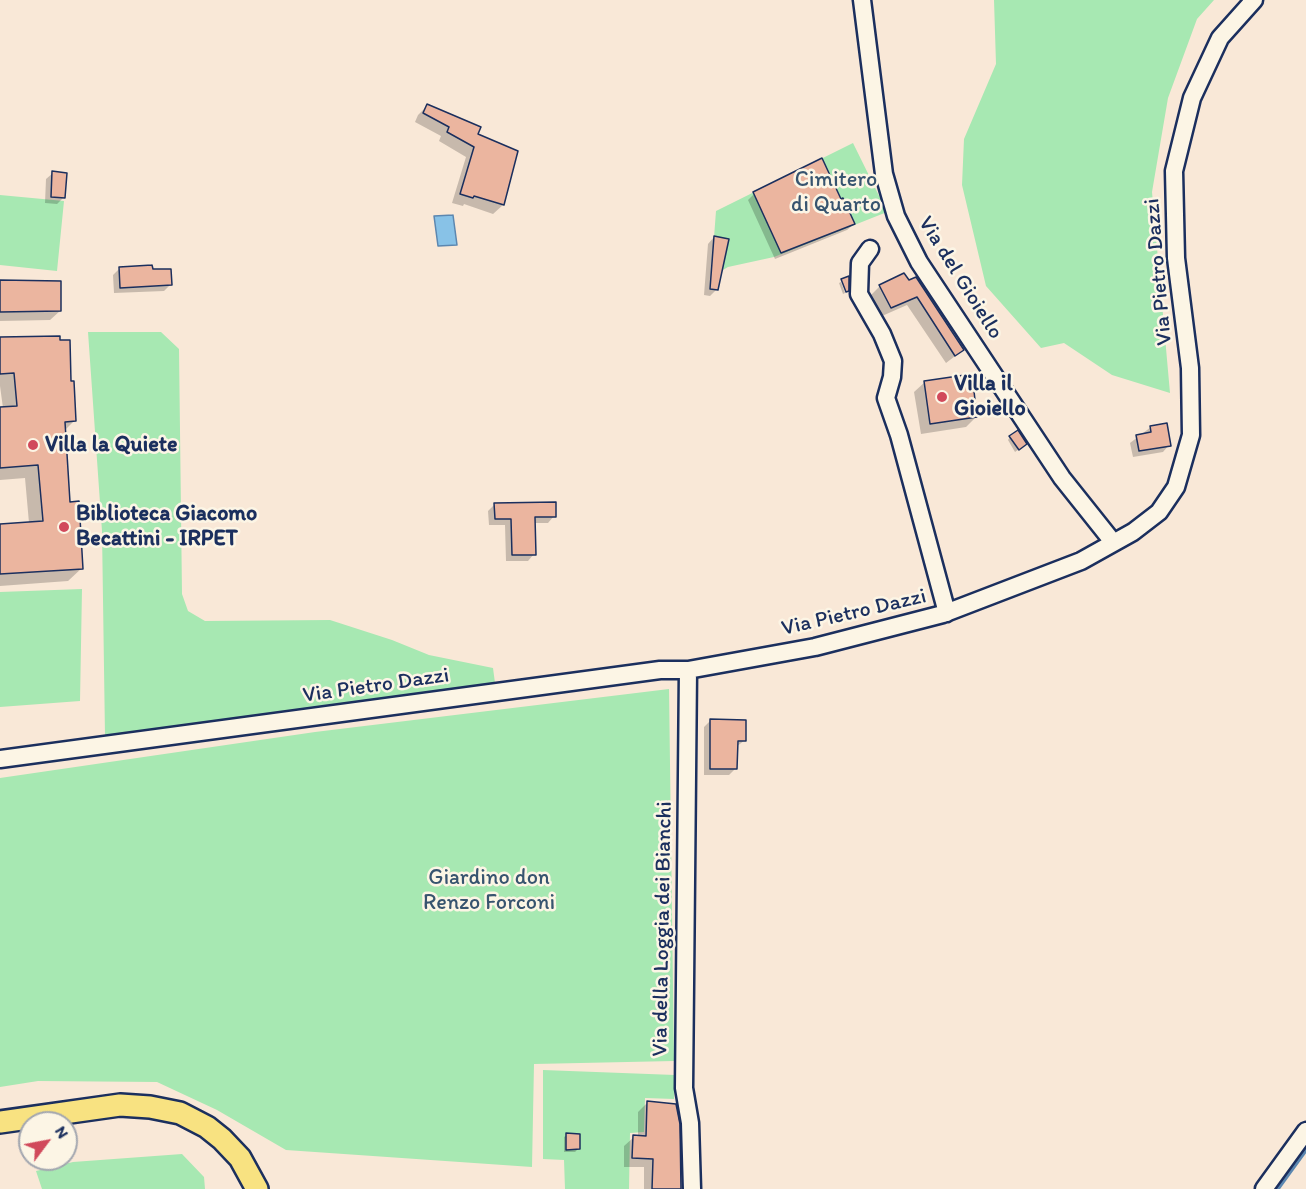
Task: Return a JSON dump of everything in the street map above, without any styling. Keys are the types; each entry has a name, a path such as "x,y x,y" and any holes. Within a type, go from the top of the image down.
{"main road":[{"path":"0,1122 120,1105 150,1107 180,1113 207,1126 222,1139 240,1158 258,1189"}],"street":[{"name":"Via del Gioiello","path":"862,0 884,174 896,216 919,262 1056,469 1113,542"},
{"name":"Via Pietro Dazzi","path":"0,759 660,670 688,669 815,648 947,613 1081,561 1133,532 1159,512 1176,488 1191,435 1190,369 1176,258 1174,171 1192,98 1220,38 1254,0"},
{"path":"870,249 860,263 859,294 882,334 893,361 892,377 886,398 899,435 947,613"},
{"name":"Via della Loggia dei Bianchi","path":"688,669 684,1088 690,1123 692,1189"},
{"path":"1264,1189 1306,1131"}],"green space":[{"path":"994,0 1214,0 1197,19 1168,98 1152,192 1170,393 1112,375 1064,343 1041,348 986,286 962,185 964,139 996,64"},
{"name":"Cimitero di Quarto","path":"853,143 887,212 774,257 728,267 711,277 716,211"},
{"path":"0,195 64,201 57,271 0,265"},
{"path":"88,332 161,332 179,349 182,594 188,611 205,621 330,620 392,640 429,655 493,668 495,683 105,736 102,531"},
{"path":"82,589 80,701 0,707 0,592"},
{"name":"Giardino don Renzo Forconi","path":"669,689 674,1061 534,1064 532,1167 286,1150 217,1110 157,1082 38,1081 0,1087 0,778 315,732"},
{"path":"543,1070 675,1075 674,1099 645,1098 644,1132 630,1133 629,1189 565,1189 564,1160 543,1159"},
{"path":"182,1154 204,1177 205,1189 42,1189 36,1171 78,1171 78,1162"}],"water":[{"path":"453,215 457,245 438,246 434,216"}],"building":[{"path":"427,104 481,127 478,134 518,151 504,205 460,194 474,147 447,132 449,127 423,113"},
{"path":"822,158 855,224 781,253 753,192"},
{"path":"52,171 67,173 65,198 51,197"},
{"path":"714,236 729,239 718,290 710,289"},
{"path":"152,265 153,269 171,269 172,285 120,288 119,267"},
{"path":"904,273 909,280 916,277 964,350 955,356 917,297 891,308 879,285"},
{"path":"849,276 849,291 846,292 841,279"},
{"path":"0,280 61,281 61,311 0,312"},
{"name":"Villa la Quiete","path":"60,336 60,340 70,340 71,381 74,381 76,421 65,422 70,502 79,501 83,569 0,574 0,524 43,521 38,465 0,468 0,407 17,406 14,373 0,374 0,337"},
{"name":"Villa il Gioiello","path":"972,374 977,417 930,424 924,381"},
{"path":"1167,423 1171,446 1139,451 1136,435 1151,432 1150,426"},
{"path":"1018,430 1027,444 1019,450 1009,436"},
{"path":"556,502 556,517 535,517 536,555 512,555 511,519 495,519 494,503"},
{"path":"710,719 746,720 746,741 738,741 737,769 710,769"},
{"path":"647,1101 676,1104 680,1124 681,1189 652,1189 653,1159 632,1158 633,1135 646,1136"},
{"path":"566,1133 580,1134 580,1149 566,1150"}],"waterway":[{"path":"1277,1189 1306,1149"}],"place":[{"name":"Villa il Gioiello","path":"942,397"},
{"name":"Villa la Quiete","path":"33,445"},
{"name":"Biblioteca Giacomo Becattini - IRPET","path":"64,527"}]}
